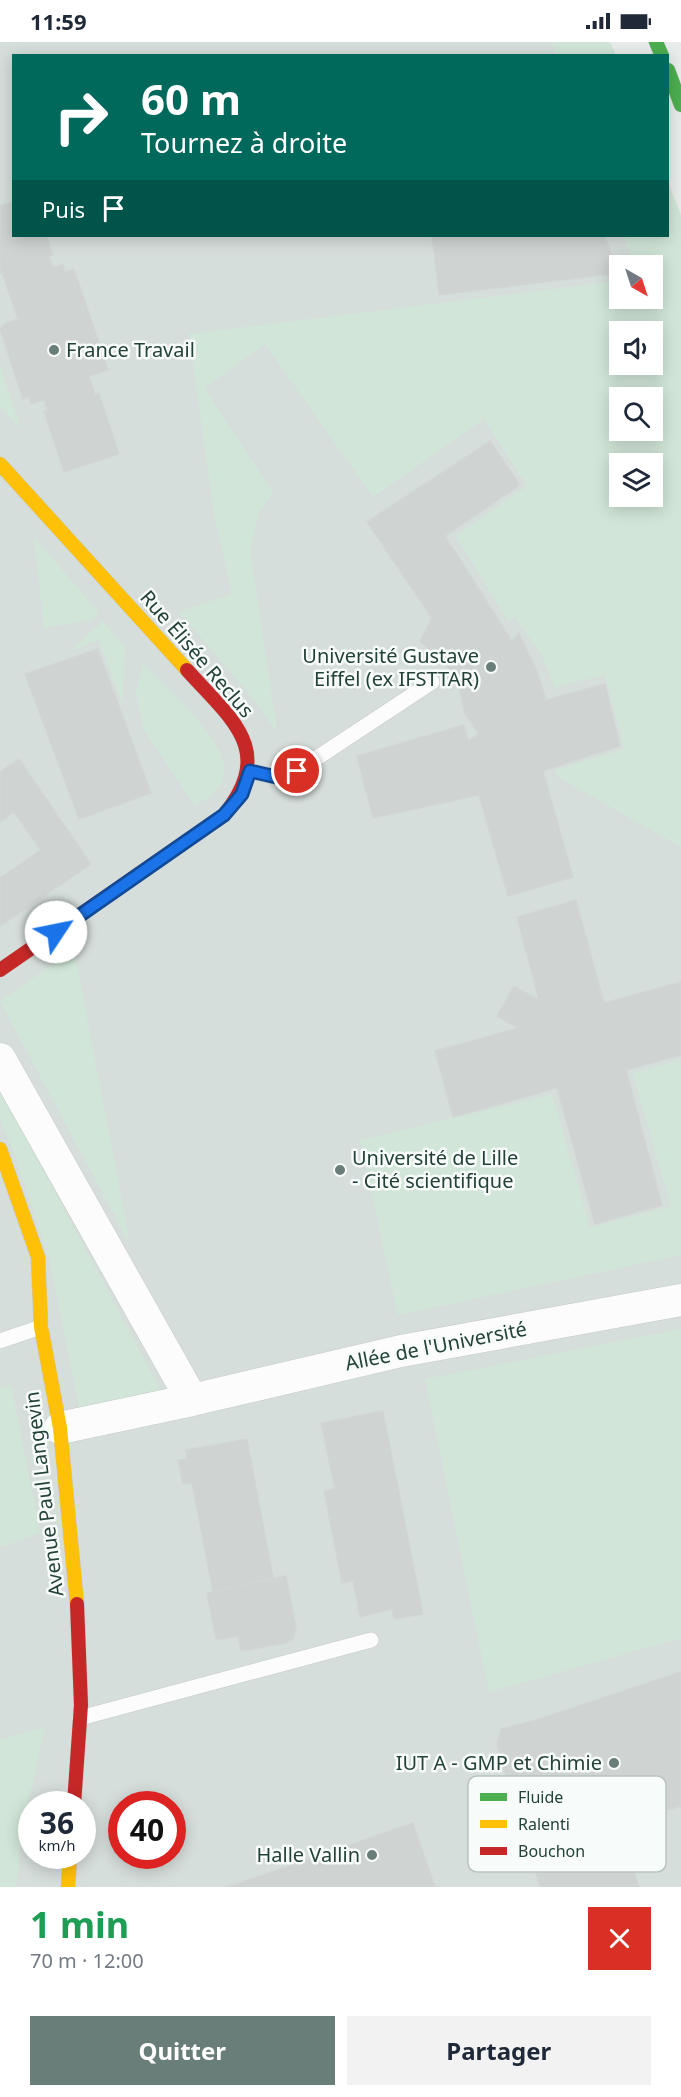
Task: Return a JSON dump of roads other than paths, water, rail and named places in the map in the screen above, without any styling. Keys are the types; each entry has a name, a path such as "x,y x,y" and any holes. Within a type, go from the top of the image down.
{"main road":[{"path":"669,73 681,105"},
{"name":"Rue Élisée Reclus","path":"0,464 237,725 248,748 250,771"},
{"path":"0,970 224,815 242,794 250,771"},
{"name":"Avenue Paul Langevin","path":"0,1149 38,1257 41,1327 60,1428 79,1623 80,1718 75,1791"},
{"path":"68,1887 69,1869"}],"street":[{"path":"0,1059 192,1400"},
{"name":"Allée de l'Université","path":"60,1428 401,1351 681,1300"}],"lane":[{"path":"250,771 285,779 432,682"},
{"path":"0,1341 41,1327"},
{"path":"80,1718 371,1640"}],"place":[{"name":"France Travail","path":"54,350"},
{"name":"Université Gustave Eiffel (ex IFSTTAR)","path":"491,667"},
{"name":"Université de Lille ‐ Cité scientifique","path":"340,1170"},
{"name":"IUT A - GMP et Chimie","path":"614,1763"},
{"name":"Halle Vallin","path":"372,1855"}]}
